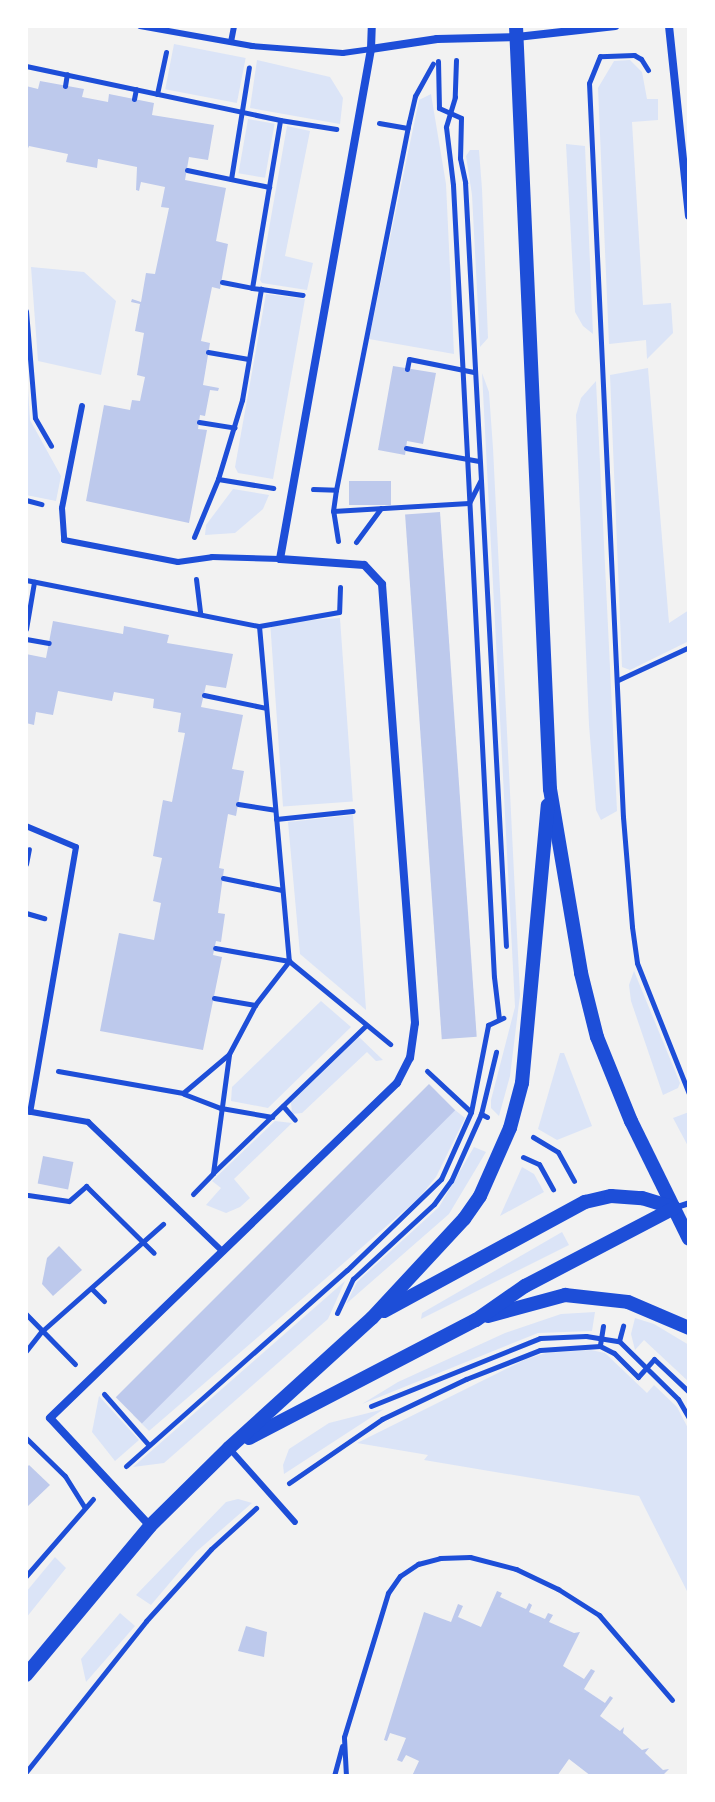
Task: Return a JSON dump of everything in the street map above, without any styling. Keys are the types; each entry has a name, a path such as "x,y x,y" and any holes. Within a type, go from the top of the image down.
{"street":[{"path":"150,1526 50,1418 397,1083 410,1058 415,1023 382,584 364,565 280,559 371,49 372,26"},
{"path":"371,49 437,39 615,26"},
{"path":"669,26 689,216"},
{"path":"516,32 550,789 581,973 597,1037 631,1121 689,1239"},
{"path":"26,1675 150,1526 229,1448 372,1318 464,1219 486,1185 510,1128 522,1083 529,1036 550,789"},
{"path":"372,1318 585,1202 611,1196 642,1198 674,1208"},
{"path":"229,1448 476,1320 525,1286 674,1208"},
{"path":"476,1320 565,1295 628,1302 689,1328"}],"lane":[{"path":"140,26 252,46 343,53 371,49"},
{"path":"231,42 234,26"},
{"path":"82,406 62,508 64,540 178,562 280,559"},
{"path":"26,826 76,847 28,1111 88,1122 223,1252"},
{"path":"674,1208 689,1203"},
{"path":"229,1448 295,1522"}],"path":[{"path":"157,94 170,31"},
{"path":"231,179 252,46"},
{"path":"651,82 641,59 625,54 600,56 589,83 623,817 637,963 689,1094"},
{"path":"26,580 259,626 339,612 341,562 333,511 336,490 415,96 437,56"},
{"path":"456,64 455,97 446,127 462,368 493,962 500,1035"},
{"path":"26,66 341,130"},
{"path":"65,86 67,74"},
{"path":"134,99 136,89"},
{"path":"252,288 280,120"},
{"path":"378,123 408,128"},
{"path":"187,170 269,187"},
{"path":"222,282 325,298"},
{"path":"200,614 194,535 235,428 261,289"},
{"path":"26,311 35,418 68,476"},
{"path":"208,352 248,359"},
{"path":"407,369 409,359 474,372"},
{"path":"199,422 235,428"},
{"path":"406,448 479,461"},
{"path":"218,479 274,488"},
{"path":"469,503 480,480"},
{"path":"312,489 336,490"},
{"path":"333,511 469,503"},
{"path":"341,562 381,508"},
{"path":"26,629 34,582"},
{"path":"213,1173 229,1054 255,1005 289,961 259,626"},
{"path":"26,639 49,643"},
{"path":"618,680 689,647"},
{"path":"204,695 266,708"},
{"path":"238,804 275,810"},
{"path":"276,819 353,811"},
{"path":"223,878 282,890"},
{"path":"215,948 289,961 365,1026 410,1058 471,1112"},
{"path":"214,998 255,1005"},
{"path":"26,1351 41,1332 144,1243 365,1026"},
{"path":"334,1318 353,1279 434,1204 451,1181 481,1114 497,1048"},
{"path":"183,1093 229,1054"},
{"path":"38,1067 183,1093 221,1108 272,1117"},
{"path":"283,1106 295,1120"},
{"path":"481,1114 558,1152 585,1202"},
{"path":"26,1203 27,1194 69,1201 86,1186 154,1253"},
{"path":"92,1289 104,1301"},
{"path":"619,1341 628,1302"},
{"path":"26,1314 148,1444"},
{"path":"356,1410 384,1403 540,1338 586,1336 619,1341 678,1399 689,1418"},
{"path":"27,1774 146,1621 211,1549 271,1495 382,1419 466,1379 540,1350 600,1346"},
{"path":"26,1438 65,1476 85,1508"},
{"path":"334,1776 388,1593 400,1576 418,1564 440,1558 470,1557 516,1569 558,1589 599,1615 672,1700"},
{"path":"344,1737 346,1776"}],"shaded area":[{"path":"174,44 246,58 237,103 165,89"},
{"path":"257,60 330,77 343,98 340,124 250,108"},
{"path":"630,60 642,72 647,99 658,99 658,120 632,122 643,305 671,303 673,333 647,359 646,340 609,344 598,88 614,61"},
{"path":"431,94 446,184 454,354 369,339 419,100"},
{"path":"248,119 275,124 265,178 238,173"},
{"path":"287,126 310,131 285,256 313,263 307,290 262,283 260,280"},
{"path":"566,144 585,146 593,334 583,326 575,312"},
{"path":"470,150 479,150 482,189 488,338 480,347 472,195 466,156"},
{"path":"31,267 84,272 116,301 101,375 38,361"},
{"path":"266,294 305,299 273,479 238,473 235,467"},
{"path":"26,357 30,420 61,476 56,501 26,495"},
{"path":"648,368 669,623 689,610 689,641 630,670 622,667 610,375"},
{"path":"482,373 489,392 493,448 520,995 510,1076 499,1116 491,1108 491,1100 515,1007"},
{"path":"596,381 617,811 601,820 596,810 589,725 576,415 581,398"},
{"path":"233,489 269,495 263,509 235,533 205,535 206,525"},
{"path":"340,618 353,802 283,806 270,623"},
{"path":"353,815 366,1010 300,954 288,822"},
{"path":"634,971 680,1083 678,1088 663,1095 631,1001 629,985"},
{"path":"321,1001 351,1027 268,1108 231,1101 232,1087"},
{"path":"358,1036 383,1060 376,1061 367,1052 302,1113 292,1114 291,1102"},
{"path":"560,1053 564,1053 592,1126 557,1140 538,1129"},
{"path":"455,1110 465,1118 436,1177 419,1198 149,1431 133,1415"},
{"path":"689,1112 689,1148 673,1118"},
{"path":"275,1121 292,1123 234,1179 250,1198 226,1213 206,1205 221,1188 212,1181"},
{"path":"474,1147 486,1152 449,1214 346,1304 357,1282 439,1207"},
{"path":"522,1167 534,1174 544,1192 500,1216"},
{"path":"562,1232 569,1245 421,1319 422,1313"},
{"path":"345,1281 328,1319 164,1463 133,1467"},
{"path":"595,1312 592,1331 538,1333 362,1404 398,1382 505,1333 561,1314"},
{"path":"635,1318 654,1324 689,1345 689,1382 644,1340 635,1350 631,1334"},
{"path":"591,1350 605,1353 647,1393 654,1385 677,1407 689,1430 689,1595 639,1496 424,1460 428,1455 357,1443 526,1359 546,1353"},
{"path":"99,1396 139,1440 115,1461 92,1432"},
{"path":"384,1409 284,1474 283,1465 289,1449 329,1423"},
{"path":"238,1499 252,1503 196,1552 151,1605 136,1595 226,1502"},
{"path":"55,1557 66,1568 26,1618 26,1592"},
{"path":"120,1613 135,1626 86,1682 81,1659"}],"building":[{"path":"40,81 84,89 82,97 108,102 109,94 154,103 152,115 214,125 208,160 189,157 185,180 226,188 216,241 228,244 220,289 212,287 201,341 210,343 203,385 219,388 218,391 210,390 205,416 200,415 198,429 207,430 189,523 86,501 104,405 130,410 132,400 140,401 145,377 137,375 144,333 135,331 140,304 131,302 132,299 141,302 146,273 155,274 169,208 161,207 165,187 141,182 139,191 136,190 137,167 98,159 97,168 66,162 68,154 29,146 26,153 26,86 38,89"},
{"path":"393,366 436,373 423,444 407,441 405,455 378,450"},
{"path":"349,481 391,481 391,505 349,505"},
{"path":"440,512 477,1037 442,1039 405,514"},
{"path":"53,621 123,634 124,626 169,635 167,643 233,654 226,688 206,685 201,707 243,715 232,769 244,771 236,816 228,814 219,868 224,869 218,913 225,914 221,942 216,941 213,955 222,957 203,1050 100,1031 119,933 154,940 161,903 153,901 162,858 153,856 163,800 172,802 185,733 178,732 181,713 153,708 154,699 114,692 112,701 58,691 53,715 36,712 34,725 26,723 26,654 46,658"},
{"path":"429,1084 455,1110 142,1423 116,1397"},
{"path":"43,1156 73,1162 68,1189 38,1183"},
{"path":"59,1246 82,1270 53,1296 42,1284 47,1258"},
{"path":"29,1465 50,1485 28,1506 26,1468"},
{"path":"497,1591 502,1593 500,1597 526,1609 529,1603 532,1605 529,1612 545,1619 548,1613 553,1615 549,1622 574,1633 580,1632 563,1666 584,1679 591,1669 595,1671 584,1689 605,1703 610,1696 613,1698 600,1716 620,1731 624,1727 623,1733 642,1750 649,1748 645,1753 663,1770 669,1769 662,1776 591,1776 569,1759 557,1776 412,1776 419,1761 406,1755 402,1762 397,1760 406,1738 390,1733 387,1741 384,1740 424,1612 451,1622 458,1604 463,1606 458,1617 481,1627"},
{"path":"246,1626 267,1632 264,1657 238,1651"}]}
